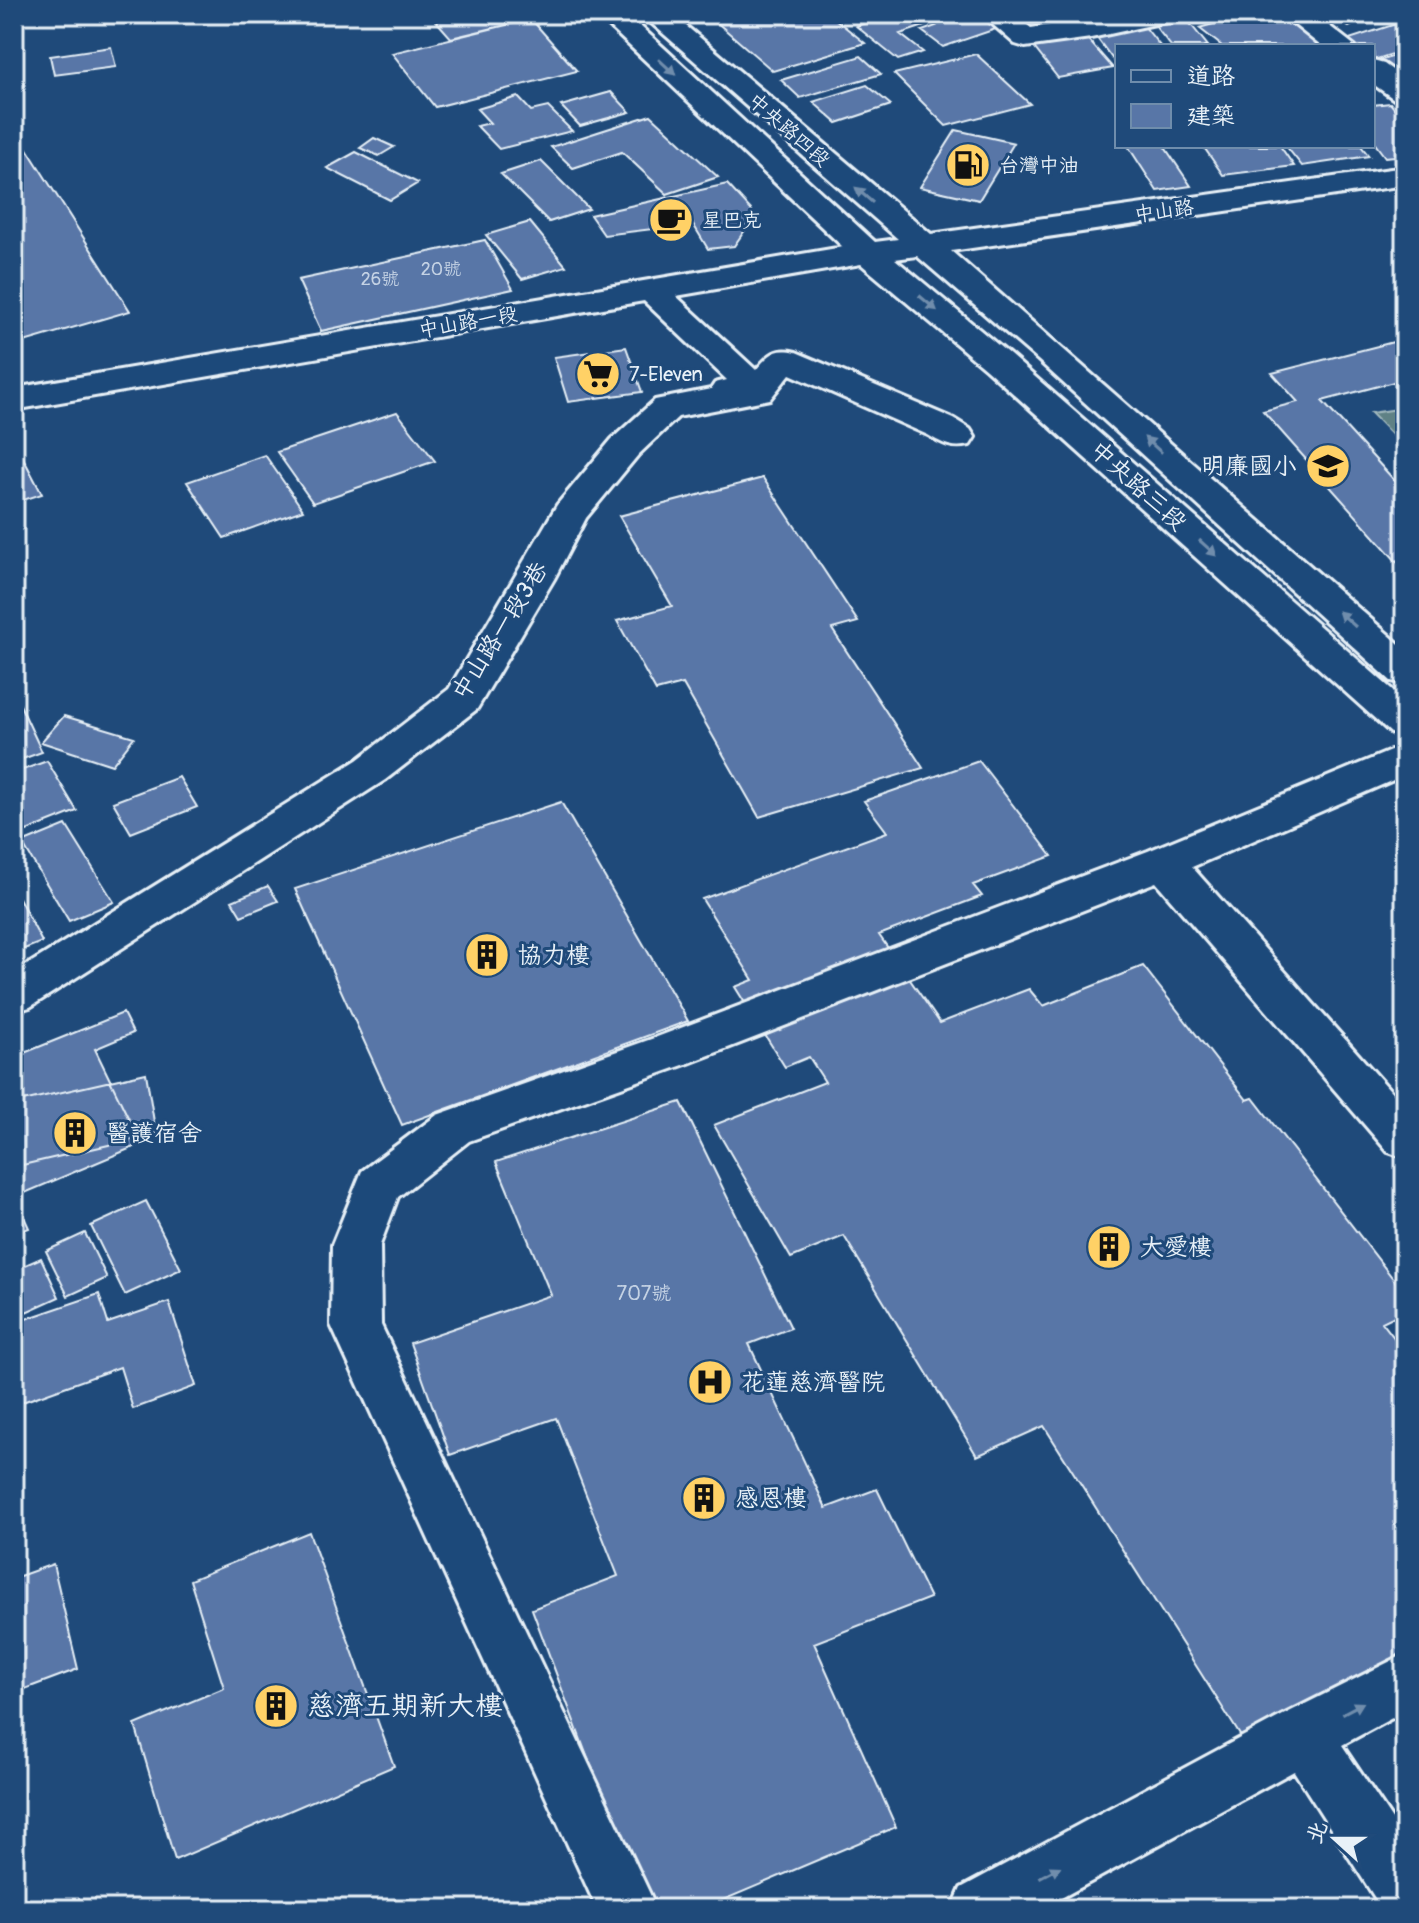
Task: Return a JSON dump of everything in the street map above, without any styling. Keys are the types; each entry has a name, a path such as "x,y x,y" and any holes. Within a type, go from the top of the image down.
{"street":[{"name":"中央路四段","path":"610,14 868,253"},
{"name":"中央路四段","path":"655,14 923,246"},
{"path":"995,14 1025,38 1091,29 1160,14"},
{"path":"1295,14 1337,44"},
{"path":"1375,71 1405,93"},
{"name":"中山路","path":"923,246 1405,176"},
{"name":"中山路一段","path":"14,399 923,246"},
{"name":"中央路三段","path":"923,246 1050,353 1405,671"},
{"name":"中央路三段","path":"868,253 998,362 1405,723"},
{"path":"652,291 758,391"},
{"path":"758,391 784,359 941,427 957,437"},
{"path":"705,391 758,391"},
{"name":"中山路一段3巷","path":"14,995 371,770 463,699 535,579 570,513 625,447 667,408 758,391"},
{"path":"627,1909 356,1325 356,1245 379,1185 453,1128 673,1050 1163,862 1405,759"},
{"path":"1163,862 1405,1139"},
{"path":"982,1909 1405,1681"},
{"path":"1303,1735 1405,1891"}],"green space":[{"path":"1405,408 1405,448 1371,413"}],"building":[{"path":"430,14 527,14 531,19 451,38"},
{"path":"707,14 829,14 865,43 773,71"},
{"path":"895,14 910,14 924,26 900,34 923,52 898,60 856,26"},
{"path":"920,14 976,14 996,29 943,47 922,31 936,26"},
{"path":"1032,14 1100,14 1046,27"},
{"path":"1249,14 1265,25 1284,19 1318,44 1219,44 1199,28"},
{"path":"1322,14 1374,14 1349,27"},
{"path":"531,19 577,71 435,107 392,53"},
{"path":"1188,21 1206,44 1169,44 1155,26"},
{"path":"1405,21 1405,50 1375,60 1375,44 1351,44 1346,40"},
{"path":"1145,27 1158,44 1115,44 1115,62 1094,34"},
{"path":"1085,36 1113,68 1058,78 1032,45"},
{"path":"111,47 116,67 54,75 50,56"},
{"path":"1405,53 1405,81 1378,61"},
{"path":"976,54 1030,104 946,126 894,74"},
{"path":"861,56 881,74 800,98 781,80"},
{"path":"867,85 891,105 837,123 813,102"},
{"path":"611,92 630,112 580,126 561,106"},
{"path":"518,97 531,111 548,107 572,131 499,149 477,126 490,123 477,109"},
{"path":"1390,103 1405,121 1405,155 1385,157 1375,144 1375,105"},
{"path":"651,115 718,177 667,194 622,152 573,168 551,147"},
{"name":"台灣中油","path":"956,130 1014,143 979,200 920,187"},
{"path":"374,138 394,147 379,156 360,148"},
{"path":"24,144 130,311 14,345 14,147"},
{"path":"1129,148 1165,148 1191,186 1157,191"},
{"path":"1204,148 1281,148 1294,166 1223,175"},
{"path":"1288,148 1363,148 1369,156 1302,166"},
{"path":"356,152 418,183 390,200 327,168"},
{"path":"541,161 589,209 549,222 501,174"},
{"name":"星巴克","path":"727,184 752,211 745,230 734,246 708,249 693,224 604,235 590,215"},
{"path":"530,222 566,266 522,279 486,235"},
{"path":"485,240 513,289 321,331 298,280"},
{"path":"1405,339 1405,379 1322,401 1405,492 1405,571 1263,411 1298,402 1272,373"},
{"name":"7-Eleven","path":"626,347 642,392 568,402 554,357"},
{"path":"397,412 435,461 313,503 277,452"},
{"path":"20,452 42,494 14,503 14,453"},
{"path":"265,455 303,510 224,538 187,482"},
{"path":"763,478 858,622 832,629 923,768 759,817 683,684 656,691 617,621 672,606 619,516"},
{"path":"14,692 42,752 14,762"},
{"path":"64,716 134,737 112,765 41,742"},
{"path":"47,761 77,811 14,836 14,773"},
{"name":"大愛樓","path":"979,761 1052,856 973,885 982,896 879,935 940,1023 1029,989 1043,1006 1143,966 1247,1100 1253,1098 1405,1294 1405,1311 1382,1322 1405,1352 1405,1662 1245,1743 1044,1426 977,1456 844,1236 791,1258 714,1125 825,1082 809,1057 785,1067 735,987 753,980 702,899 887,832 864,801"},
{"path":"179,777 197,807 131,833 113,802"},
{"name":"協力樓","path":"561,802 688,1021 402,1125 295,889"},
{"path":"66,825 114,902 69,921 22,843"},
{"path":"268,886 278,901 241,916 232,901"},
{"path":"19,898 42,942 14,953 14,899"},
{"name":"醫護宿舍","path":"123,1013 133,1033 95,1049 141,1144 15,1197 29,1228 14,1234 14,1057"},
{"path":"146,1073 156,1134 14,1167 14,1103"},
{"name":"感恩樓","path":"681,1102 791,1328 749,1344 826,1508 877,1489 930,1598 814,1643 896,1827 702,1909 644,1909 532,1609 618,1576 556,1418 450,1455 410,1343 551,1295 496,1162"},
{"path":"146,1201 181,1269 125,1295 91,1226"},
{"path":"85,1233 107,1278 68,1296 46,1251"},
{"path":"41,1258 59,1297 26,1312 14,1286 14,1270"},
{"path":"99,1294 108,1323 169,1302 196,1386 133,1409 120,1367 14,1405 14,1323"},
{"name":"慈濟五期新大樓","path":"309,1532 394,1766 175,1860 135,1725 224,1688 190,1580"},
{"path":"53,1564 78,1669 14,1693 14,1578"}],"place":[{"name":"台灣中油","path":"968,165"},
{"name":"星巴克","path":"671,220"},
{"name":"7-Eleven","path":"598,374"},
{"name":"明廉國小","path":"1328,466"},
{"name":"協力樓","path":"487,955"},
{"name":"醫護宿舍","path":"75,1133"},
{"name":"大愛樓","path":"1109,1247"},
{"name":"花蓮慈濟醫院","path":"710,1382"},
{"name":"感恩樓","path":"704,1498"},
{"name":"慈濟五期新大樓","path":"276,1706"}]}
